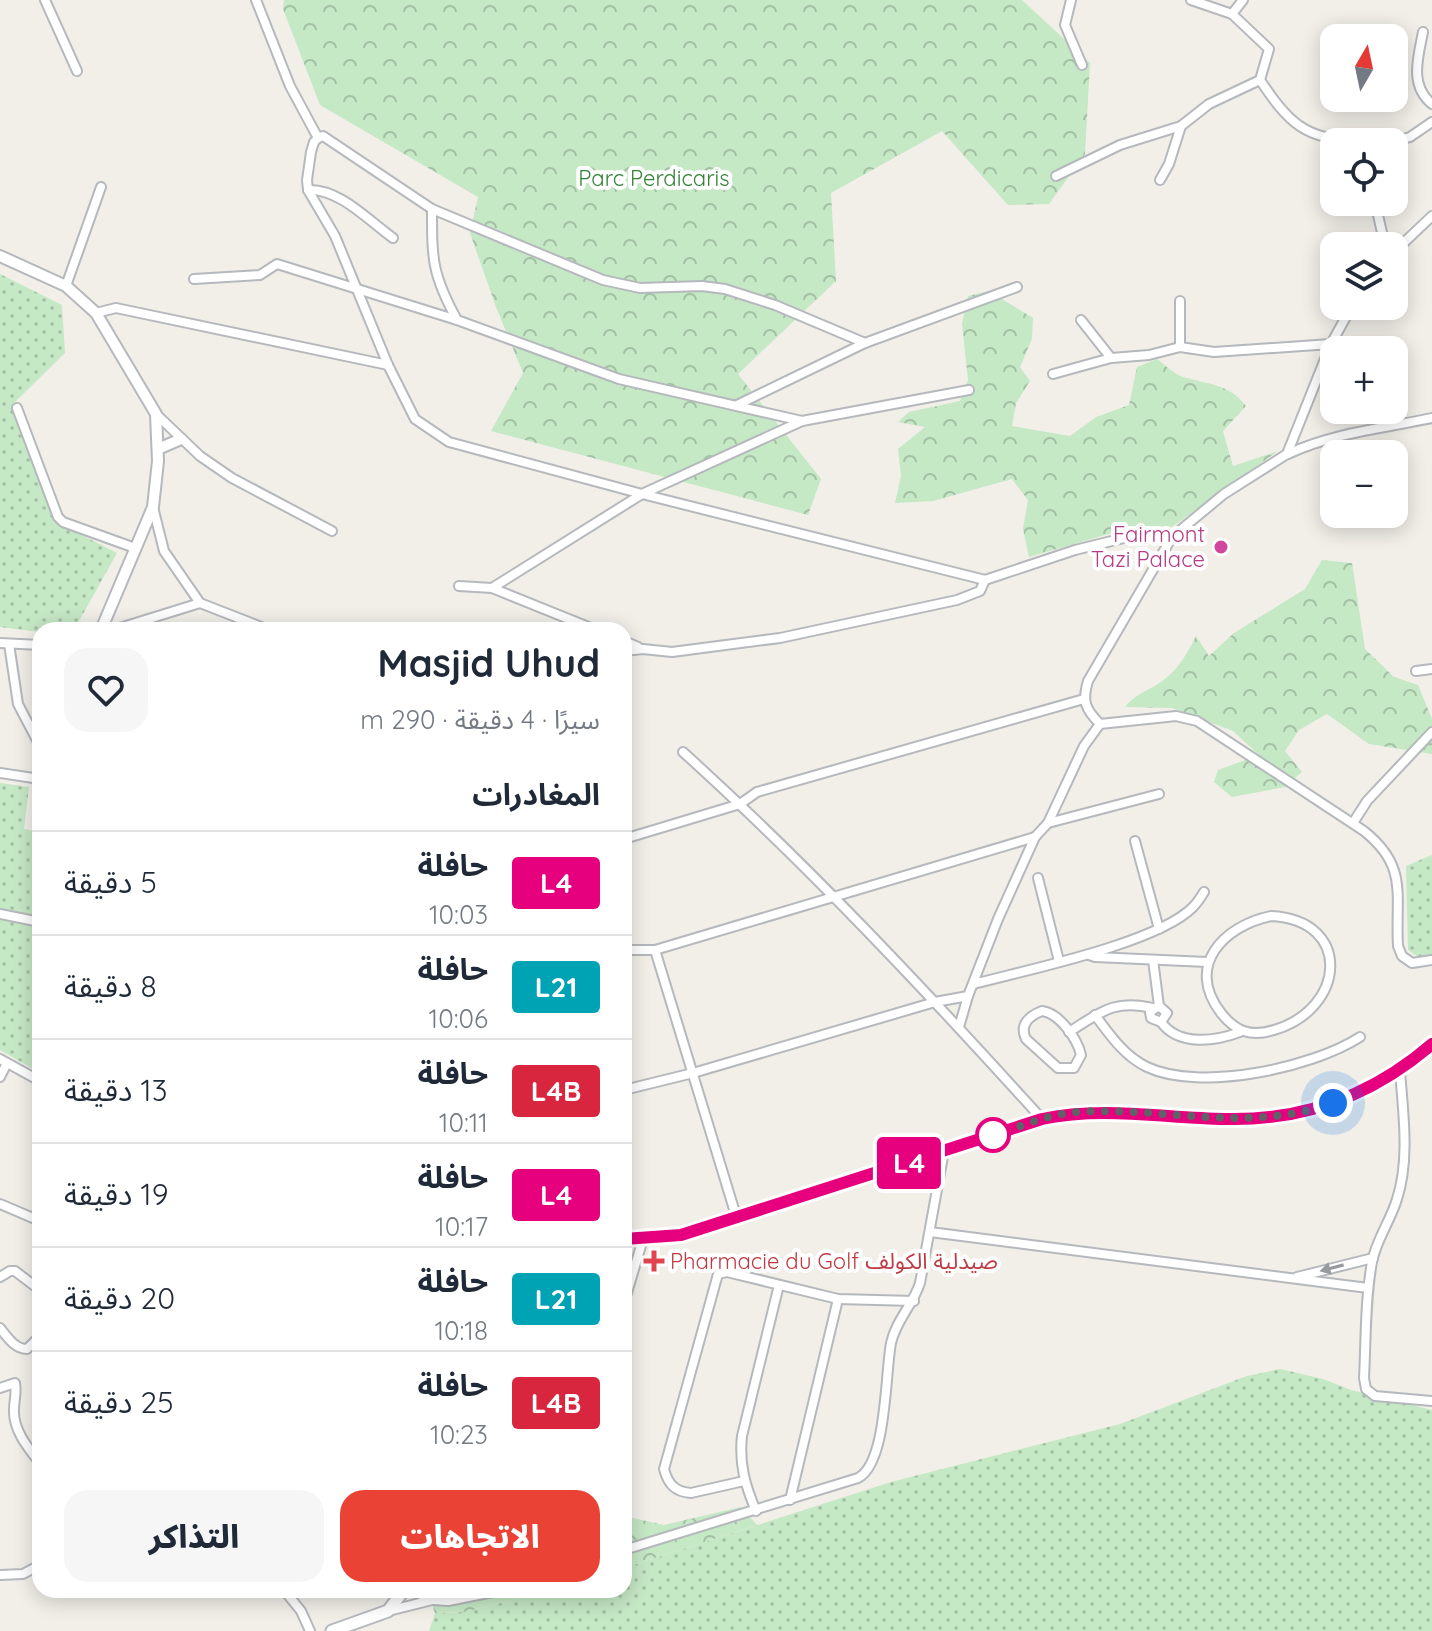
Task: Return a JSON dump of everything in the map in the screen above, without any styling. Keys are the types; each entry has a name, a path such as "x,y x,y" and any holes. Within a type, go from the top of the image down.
{"main road":[{"path":"632,1239 681,1235 737,1219 1042,1119 1073,1112 1100,1111 1226,1120 1317,1108 1349,1097 1400,1071 1432,1044"},
{"path":"332,1631 388,1611 398,1598"}],"street":[{"path":"45,0 77,71"},
{"path":"256,0 290,86 318,138"},
{"path":"1071,0 1065,25 1082,65"},
{"path":"1056,176 1120,145 1181,126 1209,104 1260,80 1269,49 1232,14 1191,0"},
{"path":"1232,14 1243,0"},
{"path":"1423,32 1416,78 1432,104"},
{"path":"1260,80 1281,111 1294,123 1320,136"},
{"path":"1408,138 1432,122"},
{"path":"1160,180 1169,164 1181,126"},
{"path":"865,343 775,305 725,289 702,286 640,288 603,280 432,209 323,136 314,142 308,190 335,236 388,365 415,419 449,442 985,580 1075,550 1118,540 1162,534 1172,537"},
{"path":"66,286 101,187"},
{"path":"308,190 322,190 335,196 393,238"},
{"path":"432,209 433,266 457,320"},
{"path":"1408,239 1432,216"},
{"path":"0,256 66,286 96,313 156,414 181,439 232,478 332,531"},
{"path":"194,279 260,275 277,264 457,320 619,379 802,421"},
{"path":"736,406 865,343 1017,287"},
{"path":"1180,301 1180,347"},
{"path":"96,313 116,308 388,365"},
{"path":"1081,320 1111,358"},
{"path":"1053,374 1111,358 1149,355 1180,347 1214,352 1320,345"},
{"path":"1287,454 1320,372"},
{"path":"492,588 642,494 802,421 969,390"},
{"path":"17,408 58,517 63,522 135,548"},
{"path":"104,622 153,507 158,449 156,414"},
{"path":"1100,724 1089,713 1084,699 1088,681 1172,537 1224,494 1287,454 1338,436 1432,418"},
{"path":"158,449 181,439"},
{"path":"153,507 170,564 200,603 249,622"},
{"path":"632,650 672,652 780,638 957,600 980,591 985,580"},
{"path":"459,586 492,588 576,622"},
{"path":"139,622 200,603"},
{"path":"32,645 5,644 18,704 32,731"},
{"path":"632,644 643,649"},
{"path":"1416,671 1432,669"},
{"path":"632,837 740,804 757,792 1084,699"},
{"path":"959,1027 998,919 1035,837 1048,823 1084,746 1100,724 1176,716 1197,721 1353,823 1375,840 1391,860 1397,882 1398,938 1402,956 1412,963 1432,960"},
{"path":"1353,823 1367,801 1432,732"},
{"path":"683,752 832,896 959,1027 1042,1119"},
{"path":"0,773 32,778"},
{"path":"1048,823 1159,794"},
{"path":"632,950 655,950 1035,837"},
{"path":"1135,841 1159,929"},
{"path":"1038,878 1059,961"},
{"path":"974,984 1088,954 1159,929 1193,908 1204,892"},
{"path":"0,914 32,920"},
{"path":"1153,960 1156,1007 1151,1018 1161,1022 1167,1031 1188,1039 1216,1040 1240,1032 1262,1034 1288,1026 1313,1009 1327,987 1330,964 1322,940 1305,924 1271,916 1235,928 1224,937 1207,962 1207,978 1216,1006 1240,1032"},
{"path":"655,950 737,1219"},
{"path":"1088,954 1095,957 1207,962"},
{"path":"632,1088 935,1002 968,996"},
{"path":"1069,1032 1112,1006 1126,1003 1156,1007"},
{"path":"1042,1011 1052,1013 1069,1032 1078,1044 1081,1055 1074,1068 1063,1070 1052,1064 1026,1039 1024,1029 1028,1018 1042,1011"},
{"path":"1095,1015 1123,1050 1147,1067 1197,1077 1243,1075 1321,1057 1360,1037"},
{"path":"0,1077 4,1061 32,1077"},
{"path":"1400,1071 1403,1125 1401,1181 1373,1258 1368,1288 1364,1378 1366,1389 1375,1396 1432,1401"},
{"path":"632,1548 858,1478 873,1465 891,1343 900,1318 914,1301 924,1268 944,1151"},
{"path":"0,1204 32,1218"},
{"path":"930,1232 1368,1288"},
{"path":"632,1276 643,1239"},
{"path":"1292,1279 1373,1258"},
{"path":"0,1277 15,1271 32,1284"},
{"path":"744,1481 691,1493 683,1492 670,1484 664,1469 718,1274 727,1272 838,1299 914,1301"},
{"path":"756,1511 744,1481 739,1457 779,1285"},
{"path":"790,1500 838,1299"},
{"path":"0,1328 20,1349 27,1349 32,1344"},
{"path":"0,1388 15,1383 13,1415 21,1436 32,1452"},
{"path":"0,1575 14,1576 32,1568"},
{"path":"290,1598 301,1611 310,1631"},
{"path":"428,1598 433,1600"},
{"path":"388,1611 433,1600 467,1598"}],"green space":[{"name":"Parc Perdicaris","path":"284,0 1022,0 1090,63 1085,154 1049,204 1008,205 942,131 831,193 836,281 738,374 821,479 808,515 491,431 523,373 470,233 478,197 320,105 283,9"},
{"path":"0,274 62,305 65,353 14,403 54,521 117,553 78,622 32,622 32,631 0,627"},
{"path":"989,291 1033,318 1032,339 1020,367 1030,381 1016,403 1012,426 1070,436 1096,417 1129,405 1137,367 1157,359 1180,376 1233,393 1246,406 1223,431 1233,466 1278,451 1172,527 1136,526 1029,557 1023,529 1028,500 1012,479 933,501 895,503 901,476 898,449 925,427 898,422 909,412 960,401 968,380 962,324 968,296"},
{"path":"1322,560 1352,563 1365,649 1394,677 1418,685 1432,719 1432,754 1369,744 1327,714 1299,730 1285,751 1302,772 1285,787 1232,797 1214,782 1218,770 1259,755 1233,731 1172,708 1125,707 1172,672 1196,636 1209,656 1234,633 1305,589"},
{"path":"0,783 29,787 24,829 32,830 32,1068 0,1050"},
{"path":"1432,855 1432,954 1420,958 1408,950 1406,866"},
{"path":"1280,1369 1432,1410 1432,1631 429,1631 435,1613 464,1612 521,1598 632,1598 632,1565 891,1482 1120,1424 1247,1376"},
{"path":"741,1507 757,1525 632,1565 632,1518 664,1525"},
{"path":"430,1598 521,1598 464,1612 435,1613"}],"bus line":[{"name":"L4","path":"632,1239 681,1235 737,1219 1042,1119 1073,1112 1100,1111 1226,1120 1317,1108 1349,1097 1400,1071 1432,1044"}],"place":[{"name":"Fairmont Tazi Palace","path":"1221,547"},
{"name":"Pharmacie du Golf صيدلية الكولف","path":"654,1261"}],"route":[{"path":"993,1135 1073,1112 1100,1111 1226,1120 1280,1115 1333,1103"}]}
